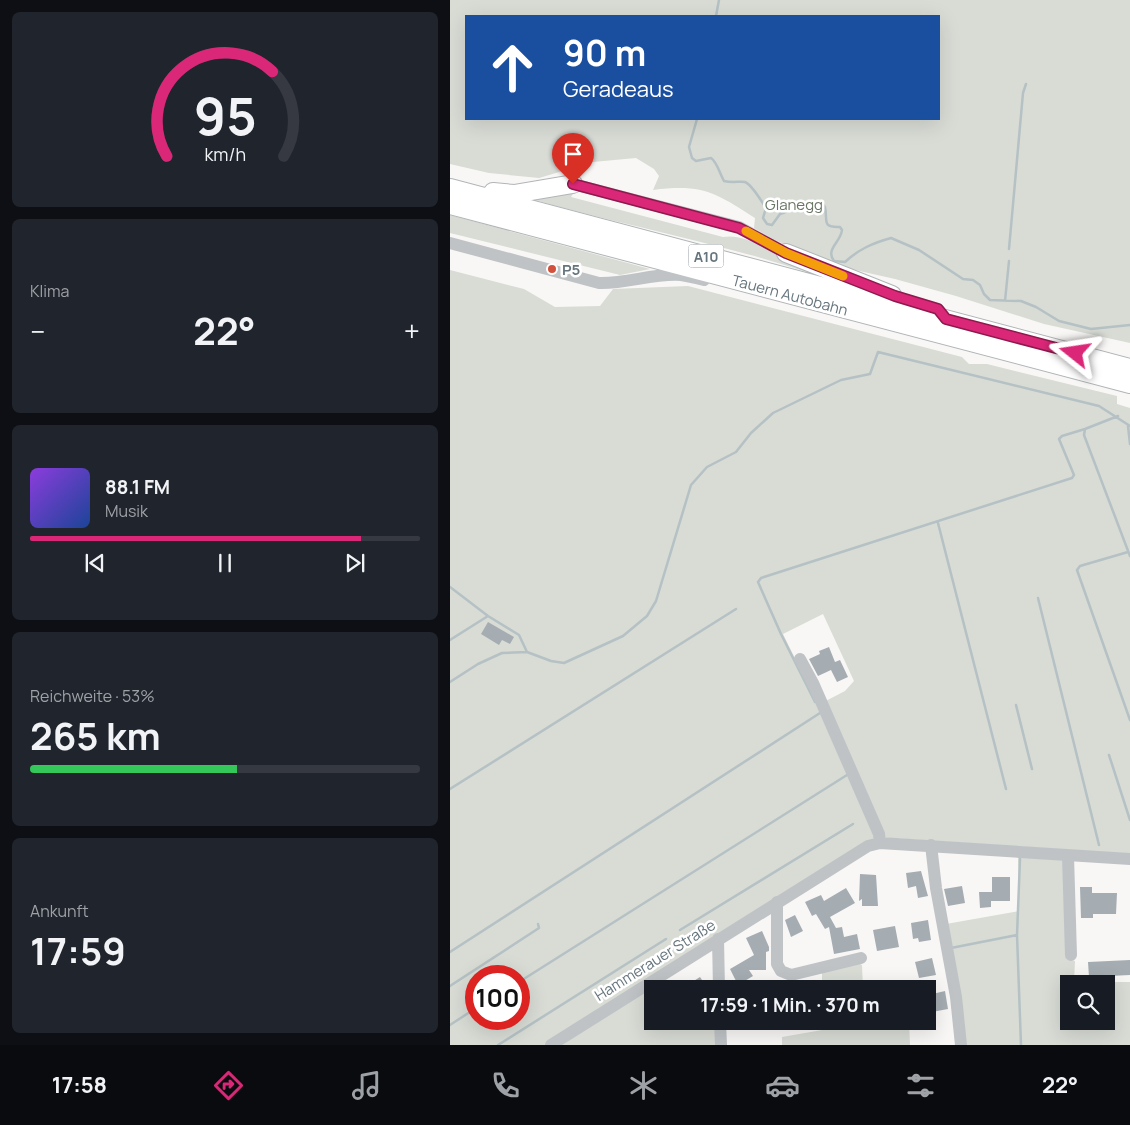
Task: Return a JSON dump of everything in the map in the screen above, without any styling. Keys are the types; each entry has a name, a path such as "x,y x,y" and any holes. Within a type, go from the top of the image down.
{"highway":[{"path":"458,190 478,189 514,194 573,184"},
{"name":"Tauern Autobahn","path":"458,190 1130,368"},
{"name":"Tauern Autobahn","path":"450,205 1130,384"},
{"path":"786,253 895,296 938,309 946,319"},
{"path":"704,280 722,277"}],"street":[{"path":"573,184 739,228 786,253"},
{"path":"450,243 599,282 621,282 667,275 681,275 704,280"},
{"path":"800,659 813,683 879,834 880,843"},
{"name":"Hammerauer Straße","path":"551,1045 868,846 880,843 931,845 1130,860"},
{"path":"931,845 936,888 956,997 961,1045"},
{"path":"1068,856 1071,955"},
{"path":"777,902 777,964 781,971 791,975 861,958"},
{"path":"718,939 719,980"},
{"path":"720,1030 721,1045"}],"green space":[{"name":"Glanegg","path":"450,0 1130,0 1130,343 1044,324 956,296 855,270 802,252 754,228 755,218 718,196 696,189 670,188 653,190 659,176 654,169 636,158 593,162 539,178 489,173 450,164"},
{"path":"574,192 571,197 723,237 733,237 755,242 807,272 773,261 528,198"},
{"path":"450,215 650,269 620,275 450,233"},
{"path":"450,270 524,289 555,307 600,306 613,289 688,286 962,357 969,364 987,364 1117,396 1117,404 1130,408 1130,854 876,837 652,980 644,980 644,985 550,1045 450,1045","holes":["823,614 854,681 845,691 818,705 783,634"]},
{"path":"1018,857 1064,859 1070,960 1075,961 1074,975 1060,975 1060,1030 1115,1030 1115,982 1130,982 1130,1045 966,1045 946,924 1019,911"},
{"path":"858,963 862,965 863,980 822,980 822,970"},
{"path":"642,991 644,994 644,1030 716,1030 716,1045 562,1045"},
{"path":"822,1030 909,1030 910,1045 782,1045 782,1037"}],"building":[{"path":"488,622 514,637 510,644 502,640 499,645 481,634"},
{"path":"829,647 835,662 840,660 848,677 837,682 831,670 818,676 809,659 820,654 819,651"},
{"path":"921,871 928,896 918,898 916,886 908,888 906,873"},
{"path":"860,874 876,875 878,906 862,906 862,899 859,901"},
{"path":"992,877 1010,877 1010,901 991,901 991,907 980,908 979,892 992,892"},
{"path":"962,886 965,903 948,906 944,889"},
{"path":"1080,887 1092,887 1092,893 1117,893 1116,914 1093,914 1093,918 1081,918"},
{"path":"846,888 855,903 830,917 836,928 842,927 844,937 857,934 860,949 834,954 829,927 825,929 816,914 812,916 805,902 821,895 824,901"},
{"path":"795,915 803,931 791,937 785,920"},
{"path":"928,920 931,940 919,942 918,938 913,939 911,923"},
{"path":"895,926 899,947 877,951 873,930"},
{"path":"762,931 769,947 769,951 766,952 766,970 749,970 753,976 746,980 736,980 730,969 754,955 746,938"},
{"path":"932,958 936,975 919,978 915,962"},
{"path":"1130,960 1130,975 1089,975 1088,962"},
{"path":"945,991 948,1009 936,1011 936,993"}],"waterway":[{"path":"716,15 719,0"},
{"path":"1009,249 1023,93 1026,84"},
{"path":"697,120 689,147 692,158 696,161 711,158 717,165 724,181 745,182 748,184 756,192 766,208 763,218 767,224 772,225 780,214 795,207 801,206 808,212 822,203 825,207 828,225 840,227 842,230 832,249 831,253 834,261 845,262 866,247 891,238 919,250 963,279 973,280 980,285 984,294 990,300 1021,301 1036,307 1059,321 1091,329 1130,325"},
{"path":"1005,301 1009,261"},
{"path":"450,682 478,664 502,653 527,652 551,661 564,663 623,636 647,616 656,601 691,485 707,467 736,452 751,433 773,413 841,380 870,374 878,352 1099,406 1130,426"},
{"path":"815,702 781,634 758,582 761,578 1072,478 1074,475 1059,439 1062,436 1118,416"},
{"path":"1128,426 1130,444"},
{"path":"1085,429 1084,435 1130,556"},
{"path":"938,523 1006,789"},
{"path":"1128,552 1080,566 1077,570 1130,720"},
{"path":"450,587 488,616 519,635 527,652"},
{"path":"1038,598 1099,845"},
{"path":"450,789 736,609"},
{"path":"450,640 488,616"},
{"path":"1016,705 1032,769"},
{"path":"450,952 820,713"},
{"path":"1109,755 1130,820"},
{"path":"530,975 847,775"},
{"path":"680,930 853,824"},
{"path":"1020,859 1017,935 1021,1045"},
{"path":"450,986 539,928 538,924"},
{"path":"951,948 1017,935"},
{"path":"498,1045 666,939"},
{"path":"450,1025 465,1015"}],"slow traffic":[{"path":"746,231 786,253 843,276"}],"place":[{"name":"P5","path":"552,269"}],"route":[{"path":"573,184 739,228 786,253 895,296 938,309 946,319 1075,353"}]}
